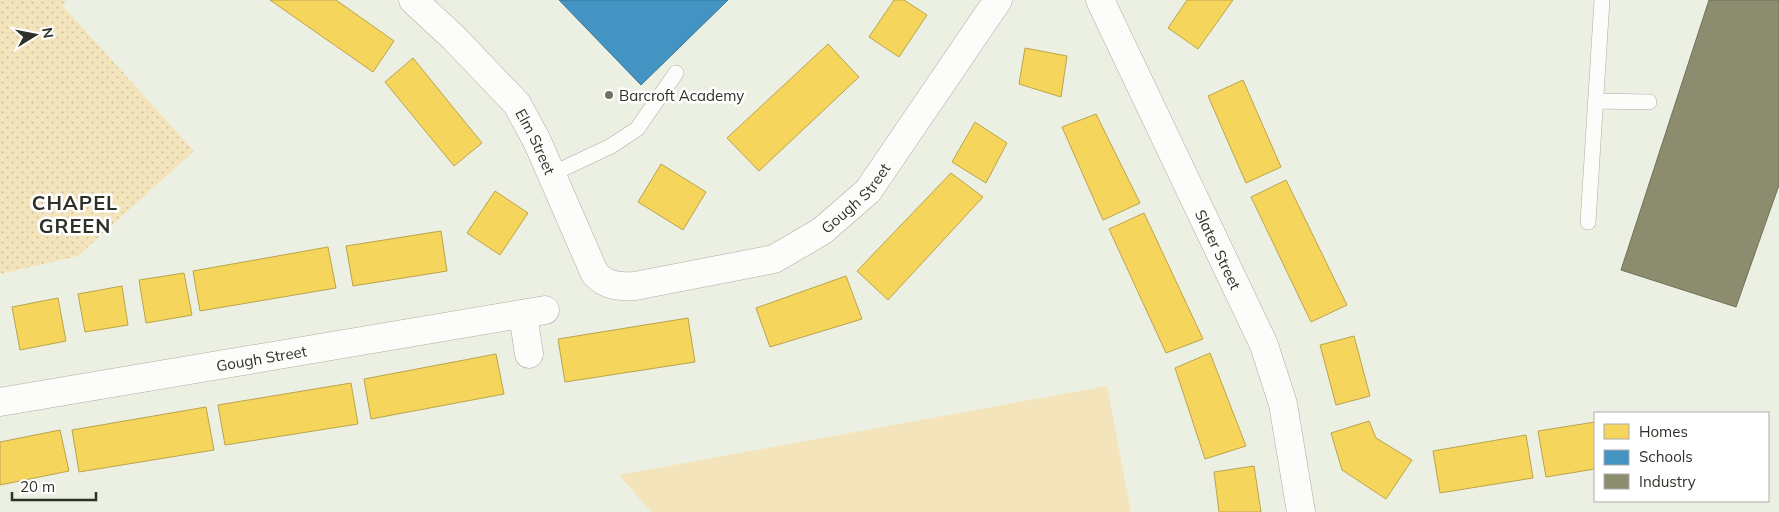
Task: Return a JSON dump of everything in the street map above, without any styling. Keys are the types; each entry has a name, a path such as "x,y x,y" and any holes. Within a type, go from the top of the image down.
{"street":[{"name":"Elm Street","path":"413,0 454,38 517,104 537,141 595,274 604,282 618,287 635,286"},
{"name":"Gough Street","path":"635,286 774,259 822,231 868,191 998,0"},
{"name":"Slater Street","path":"1100,0 1264,345 1283,404 1301,512"},
{"name":"Gough Street","path":"0,402 534,312 529,354"}],"lane":[{"path":"1588,222 1602,0"},
{"path":"552,174 611,146 636,130 676,73"},
{"path":"1596,101 1648,102"}],"shaded area":[{"path":"0,0 67,0 62,5 194,151 78,256 0,274"},
{"path":"1107,386 1131,512 651,512 619,475"}],"building: Homes":[{"path":"270,0 336,0 394,41 373,72"},
{"path":"894,0 904,0 927,15 899,57 869,37"},
{"path":"1187,0 1233,0 1198,49 1168,28"},
{"path":"828,44 859,77 759,171 727,138"},
{"path":"1025,48 1067,56 1061,97 1019,84"},
{"path":"413,58 482,143 454,166 385,82"},
{"path":"1243,80 1281,167 1246,183 1208,96"},
{"path":"1096,114 1140,203 1103,220 1062,127"},
{"path":"975,122 1007,143 986,183 952,162"},
{"path":"661,164 706,192 683,230 638,202"},
{"path":"951,173 983,197 888,300 857,271"},
{"path":"1286,180 1347,305 1311,322 1251,197"},
{"path":"495,191 528,213 500,255 467,233"},
{"path":"1144,213 1203,339 1166,353 1109,229"},
{"path":"441,231 447,271 353,286 346,246"},
{"path":"328,247 336,288 200,311 193,271"},
{"path":"184,273 192,315 146,323 139,280"},
{"path":"846,276 862,319 770,347 756,308"},
{"path":"122,286 128,325 85,332 78,294"},
{"path":"58,298 66,341 20,350 12,307"},
{"path":"688,318 695,362 565,382 558,339"},
{"path":"1354,336 1370,396 1336,405 1320,345"},
{"path":"1210,353 1246,446 1205,459 1175,368"},
{"path":"496,354 504,394 371,419 364,379"},
{"path":"351,383 358,424 225,445 218,405"},
{"path":"206,407 214,450 79,472 72,430"},
{"path":"1369,421 1376,438 1412,460 1386,499 1342,470 1331,433"},
{"path":"1594,422 1594,469 1546,477 1538,431"},
{"path":"60,430 69,471 0,485 0,442"},
{"path":"1526,435 1533,478 1440,493 1433,451"},
{"path":"1254,466 1261,512 1219,512 1214,472"}],"building: Schools":[{"path":"559,0 728,0 641,85"}],"building: Industry":[{"path":"1709,0 1779,0 1779,185 1736,307 1621,270"}],"place":[{"name":"Barcroft Academy","path":"609,95"}],"district":[{"name":"CHAPEL GREEN","path":"75,214"}]}
